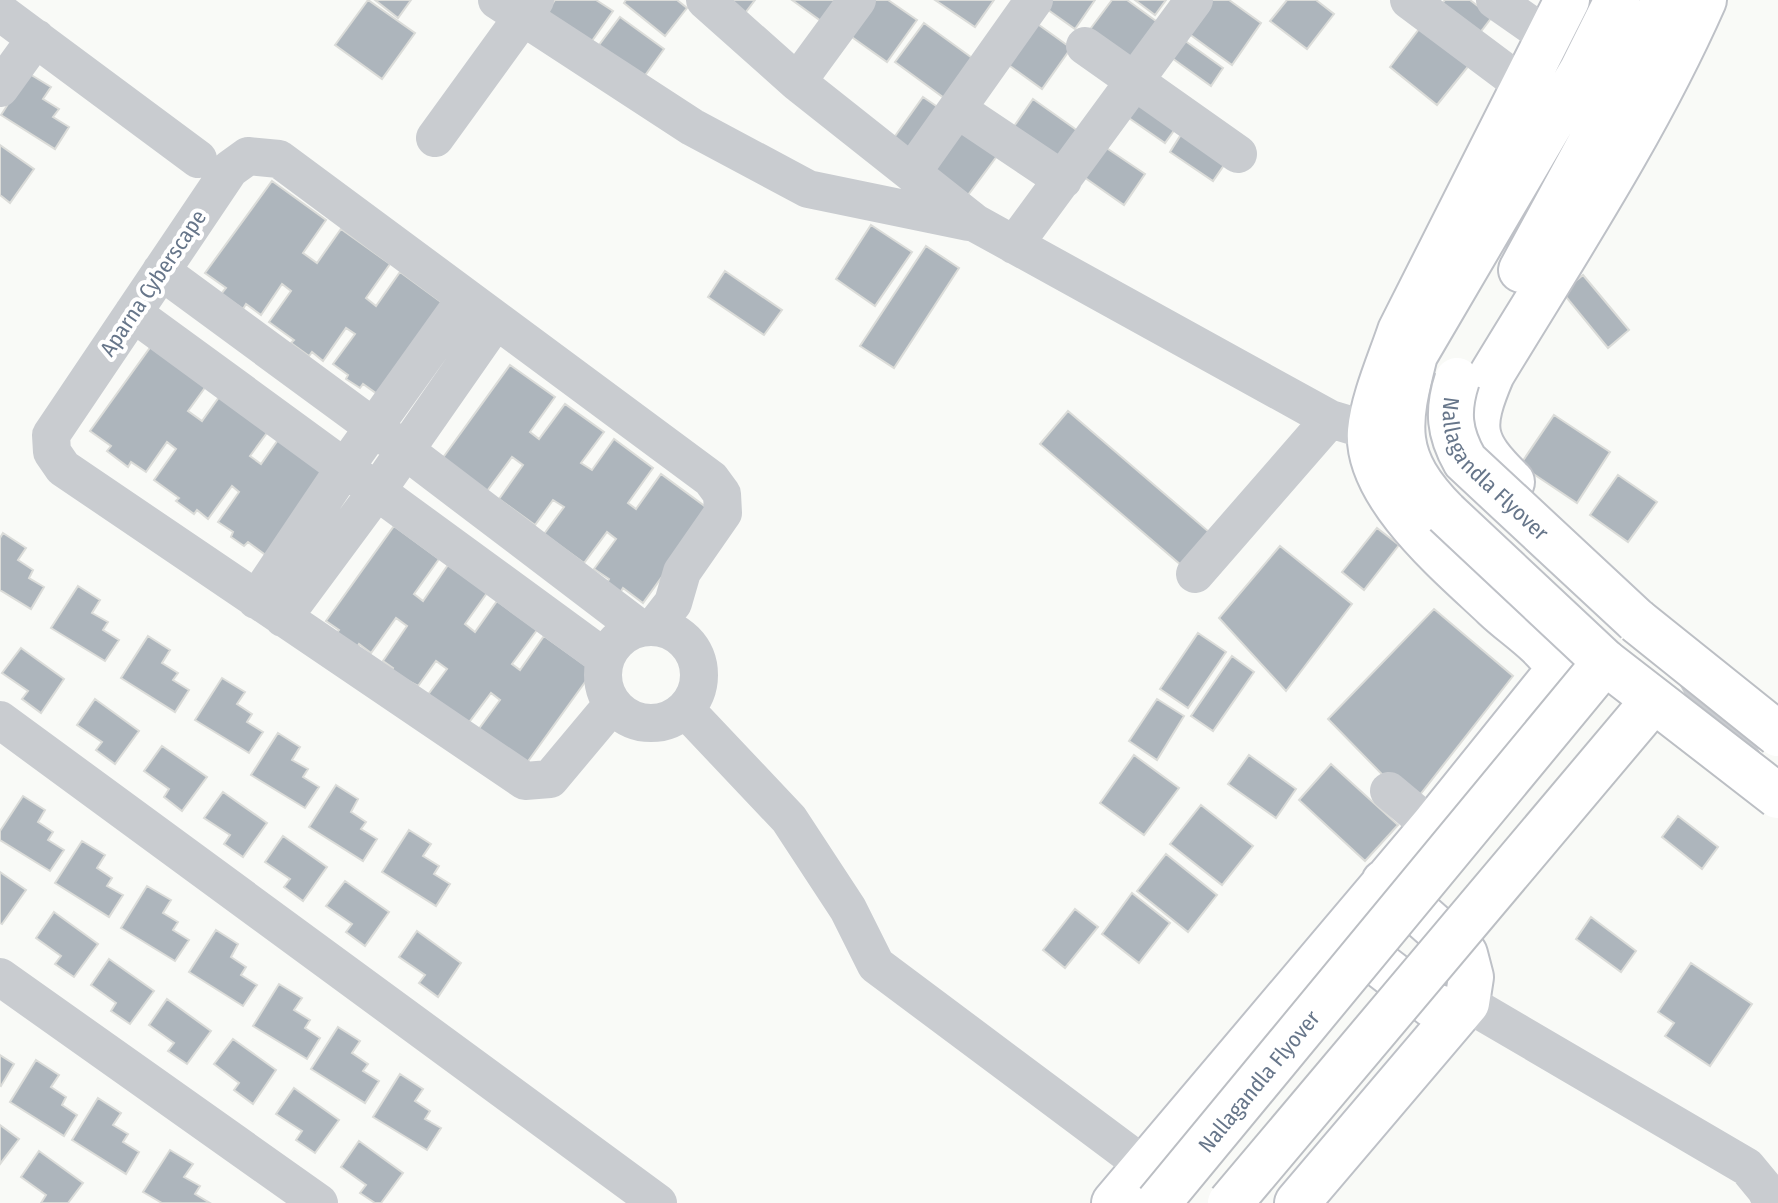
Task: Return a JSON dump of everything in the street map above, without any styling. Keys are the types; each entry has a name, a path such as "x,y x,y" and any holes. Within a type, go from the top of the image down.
{"main road":[{"path":"1617,0 1582,70 1415,355 1405,395 1402,428 1407,460 1422,489 1605,662 1778,796"},
{"name":"Nallagandla Flyover","path":"1664,0 1548,223 1457,380 1450,401 1450,422 1455,443 1465,461 1637,621 1778,734"},
{"path":"1535,669 1595,563 1595,557 1490,461 1478,441 1481,400 1492,374 1601,194 1679,57 1704,0"},
{"path":"1535,669 1496,608 1411,524 1381,481 1373,461 1350,425 1382,383 1400,331 1558,19"},
{"path":"1496,608 1548,517"},
{"name":"Nallagandla Flyover","path":"1152,1185 1605,662"},
{"path":"1114,1203 1152,1185 1341,935 1552,678 1557,666 1535,669"},
{"path":"1230,1203 1653,701"},
{"path":"1297,1203 1463,1007 1471,977 1465,954 1384,882"},
{"path":"1341,935 1432,1005 1463,1007"}],"street":[{"path":"705,0 797,82 975,223 1350,425 1195,574"},
{"path":"797,82 857,0"},
{"path":"1014,245 1194,0"},
{"path":"1409,0 1524,86"},
{"path":"1495,0 1558,19"},
{"path":"913,171 1027,3"},
{"path":"435,138 518,6 692,127 808,189 975,223"},
{"path":"0,12 198,159"},
{"path":"0,88 36,38"},
{"path":"1085,46 1238,154"},
{"path":"957,109 1063,180"},
{"name":"Aparna Cyberscape","path":"612,705 550,779 525,781 63,468 52,452 51,435 230,169 248,156 279,159 711,479 722,494 723,513 682,572 673,603 647,627"},
{"path":"161,271 647,627"},
{"path":"270,609 346,466 374,427 481,309"},
{"path":"270,609 377,491 406,451 481,309"},
{"path":"133,313 605,658"},
{"path":"1595,557 1661,616 1679,642 1736,751 1778,813"},
{"path":"647,627 670,630 683,638 692,650 698,665 699,681 685,709 656,723 640,722 624,716 612,705 603,682 605,658 613,644 624,634 647,627"},
{"path":"685,709 789,819 848,909 876,965 1152,1185"},
{"path":"0,720 658,1203"},
{"path":"1389,791 1437,821"},
{"path":"0,977 319,1203"},
{"path":"1463,1007 1747,1167 1766,1190 1772,1203"}],"building":[{"path":"368,0 415,33 382,79 335,45"},
{"path":"375,0 411,0 398,18"},
{"path":"555,0 596,0 613,11 587,48 543,17"},
{"path":"626,0 677,0 687,8 665,36 624,3"},
{"path":"719,0 755,0 742,17"},
{"path":"792,0 836,0 821,21"},
{"path":"875,0 888,0 917,20 887,62 849,35"},
{"path":"935,0 994,0 975,27"},
{"path":"1049,0 1095,0 1075,29 1044,7"},
{"path":"1112,0 1127,0 1160,24 1127,67 1085,36"},
{"path":"1135,0 1166,0 1155,15"},
{"path":"1201,0 1229,0 1261,23 1232,65 1181,28"},
{"path":"1287,0 1316,0 1334,14 1307,49 1270,21"},
{"path":"1445,0 1470,0 1492,17 1479,34 1441,5"},
{"path":"620,17 664,49 641,81 596,49"},
{"path":"1032,20 1071,48 1042,89 1003,61"},
{"path":"1426,20 1475,58 1437,105 1390,67"},
{"path":"924,23 979,63 951,103 895,62"},
{"path":"1177,35 1223,68 1211,86 1165,53"},
{"path":"28,73 51,87 43,99 59,109 53,117 69,127 55,149 1,115"},
{"path":"1143,91 1183,118 1165,143 1126,116"},
{"path":"923,97 942,110 912,152 893,139"},
{"path":"1033,99 1085,136 1060,172 1008,135"},
{"path":"966,125 1000,152 968,195 933,168"},
{"path":"1187,125 1231,155 1213,181 1170,152"},
{"path":"0,145 34,169 10,203 0,195"},
{"path":"1102,145 1145,174 1124,205 1081,175"},
{"path":"272,181 326,220 303,253 317,263 341,229 390,264 366,298 376,306 400,272 452,310 387,401 363,384 360,388 346,379 348,375 333,364 355,334 346,328 323,361 312,352 309,356 291,343 294,340 269,322 291,291 282,284 261,315 246,304 243,309 221,294 226,288 205,273"},
{"path":"871,225 912,252 875,306 836,279"},
{"path":"926,246 959,268 894,368 860,346"},
{"path":"725,271 782,310 764,335 708,297"},
{"path":"1583,275 1629,330 1608,348 1562,292"},
{"path":"157,338 212,378 188,411 202,421 227,386 275,422 250,456 261,464 285,430 337,467 271,559 248,542 244,546 231,537 233,532 218,522 239,492 232,486 208,519 197,510 194,514 176,501 179,498 154,480 176,449 167,442 146,472 131,462 128,467 107,451 111,446 90,431"},
{"path":"510,365 555,397 530,432 539,439 565,404 604,432 581,463 592,470 614,439 653,468 628,503 636,509 661,474 710,510 643,603 623,588 620,593 607,583 609,579 594,569 616,539 607,532 584,563 544,534 564,507 553,500 535,525 499,499 523,465 512,457 487,491 442,459"},
{"path":"1068,411 1209,532 1181,565 1040,444"},
{"path":"1554,415 1610,452 1577,503 1520,465"},
{"path":"1618,475 1657,502 1628,542 1590,515"},
{"path":"394,526 439,559 414,594 423,601 448,565 487,593 465,624 475,632 497,601 537,630 512,664 520,670 544,636 593,671 526,764 478,730 500,700 491,693 467,725 427,696 447,669 436,661 418,686 391,672 393,668 383,661 407,626 396,618 371,653 359,644 356,649 336,634 339,630 326,621"},
{"path":"1377,528 1399,545 1364,590 1342,572"},
{"path":"3,533 26,548 18,560 33,570 29,578 44,587 31,609 0,590 0,538"},
{"path":"1280,546 1352,604 1286,691 1219,618"},
{"path":"78,586 100,600 92,613 108,622 103,630 119,640 105,661 51,628"},
{"path":"1434,609 1513,676 1412,805 1328,719"},
{"path":"1198,633 1226,652 1188,708 1160,689"},
{"path":"148,636 170,650 162,663 178,673 173,680 189,690 175,712 121,678"},
{"path":"21,648 64,679 41,713 22,699 28,691 2,673"},
{"path":"1232,656 1254,672 1213,731 1191,716"},
{"path":"222,678 245,692 237,704 252,714 247,722 263,732 249,753 195,720"},
{"path":"95,699 139,731 115,764 96,750 102,742 77,725"},
{"path":"1157,699 1184,716 1157,760 1129,741"},
{"path":"278,733 300,747 292,760 308,769 303,777 319,787 305,808 251,775"},
{"path":"162,746 207,777 182,811 164,797 169,789 144,771"},
{"path":"1134,755 1179,788 1144,835 1100,803"},
{"path":"1249,755 1296,789 1276,818 1228,784"},
{"path":"1331,764 1398,825 1365,861 1299,800"},
{"path":"336,785 358,799 351,812 366,822 361,829 377,839 363,861 309,827"},
{"path":"223,792 267,823 243,857 224,844 230,835 204,818"},
{"path":"23,796 45,810 38,822 53,832 48,840 64,850 50,871 0,840 0,831"},
{"path":"1201,805 1253,846 1222,885 1170,844"},
{"path":"1678,816 1718,847 1702,869 1662,837"},
{"path":"409,830 431,844 423,856 439,866 434,874 450,884 436,906 382,872"},
{"path":"283,836 327,867 303,901 284,887 290,879 265,862"},
{"path":"82,841 105,855 97,868 112,878 107,886 123,895 109,917 55,883"},
{"path":"1166,854 1217,895 1188,932 1137,891"},
{"path":"0,872 26,890 2,924 0,923"},
{"path":"345,881 389,912 365,946 346,932 352,924 326,906"},
{"path":"147,886 171,900 163,913 178,922 173,930 189,940 175,961 121,928"},
{"path":"1132,893 1170,923 1139,963 1102,934"},
{"path":"1075,909 1098,927 1065,968 1043,950"},
{"path":"54,912 98,944 74,977 55,964 61,956 36,938"},
{"path":"1591,917 1636,951 1621,972 1576,939"},
{"path":"216,930 238,944 231,957 246,967 241,975 257,985 243,1006 189,972"},
{"path":"417,931 461,963 438,997 419,983 425,975 399,957"},
{"path":"109,959 154,991 130,1024 111,1011 116,1003 91,985"},
{"path":"1691,963 1752,1004 1710,1066 1665,1036 1674,1023 1658,1012"},
{"path":"279,984 302,998 294,1010 310,1020 305,1028 320,1038 307,1059 253,1026"},
{"path":"167,999 211,1031 187,1064 168,1051 174,1043 149,1025"},
{"path":"338,1027 360,1041 352,1053 368,1064 363,1071 379,1081 365,1103 311,1069"},
{"path":"233,1039 276,1070 253,1104 234,1090 239,1083 214,1064"},
{"path":"0,1055 14,1064 1,1086 0,1085"},
{"path":"36,1060 59,1075 51,1087 66,1097 62,1105 77,1115 64,1136 10,1102"},
{"path":"400,1074 423,1089 415,1101 430,1111 425,1119 441,1128 427,1150 373,1117"},
{"path":"294,1088 339,1120 315,1153 296,1140 302,1131 276,1114"},
{"path":"98,1098 121,1113 113,1125 128,1134 123,1142 139,1152 126,1174 72,1140"},
{"path":"0,1125 19,1139 0,1164"},
{"path":"359,1141 403,1173 381,1203 375,1203 360,1193 366,1185 341,1167"},
{"path":"170,1150 193,1164 184,1177 200,1186 195,1194 210,1203 162,1203 143,1192"},
{"path":"39,1151 83,1183 68,1203 41,1203 46,1195 21,1177"}]}
